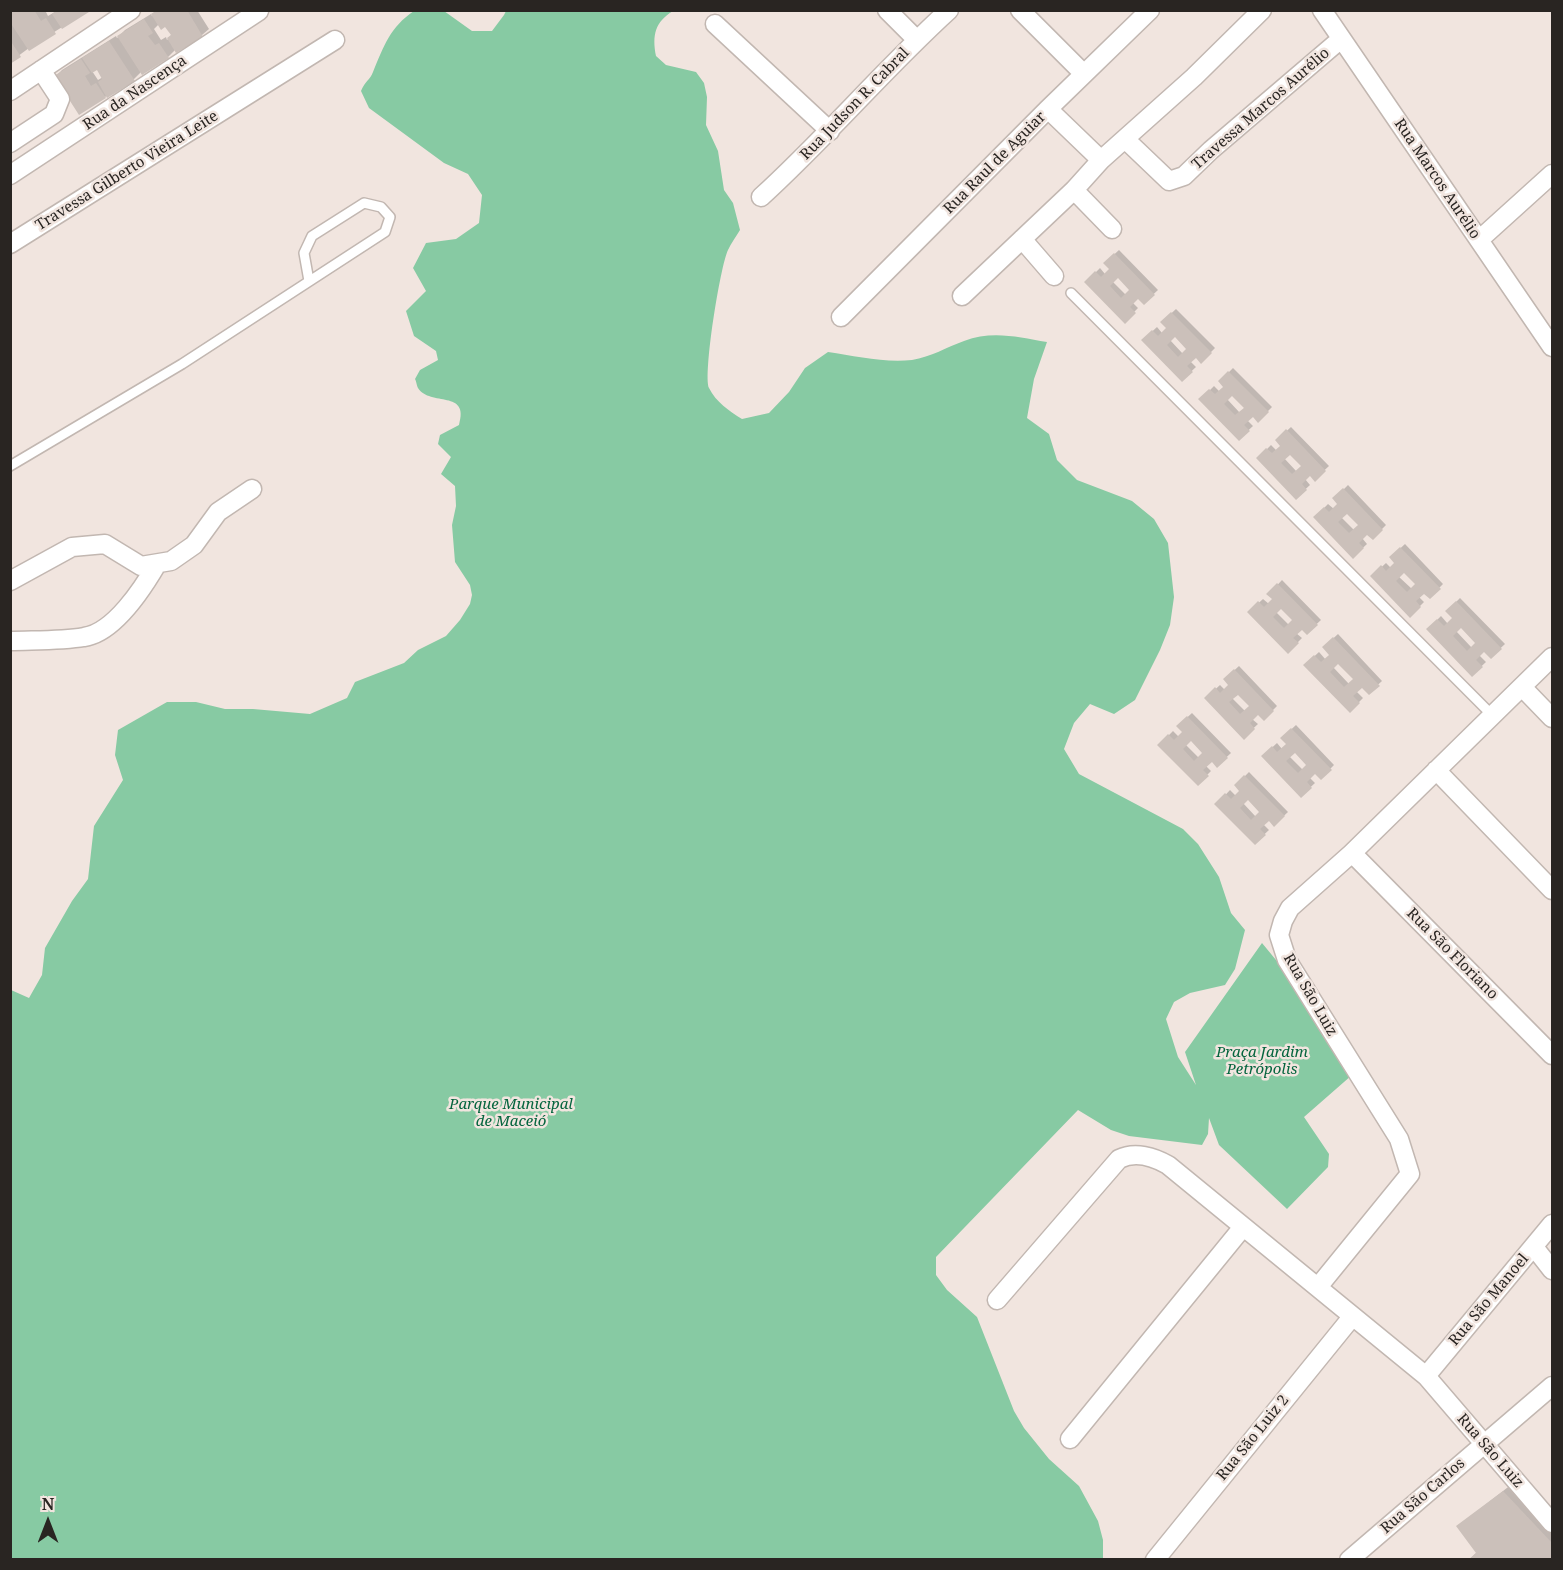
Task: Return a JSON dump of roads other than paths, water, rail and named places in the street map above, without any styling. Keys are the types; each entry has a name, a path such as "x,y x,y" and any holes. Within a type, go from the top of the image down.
{"street":[{"path":"10,91 131,10"},
{"path":"887,10 916,40"},
{"name":"Rua Judson R. Cabral","path":"761,198 804,158 916,40 949,10"},
{"path":"1020,10 1084,74"},
{"name":"Rua Raul de Aguiar","path":"841,317 1150,10"},
{"path":"962,296 1074,190 1101,160 1262,10"},
{"name":"Rua Marcos Aurélio","path":"1322,10 1552,347"},
{"name":"Rua da Nascença","path":"10,175 259,11"},
{"path":"715,24 830,131"},
{"name":"Travessa Marcos Aurélio","path":"1125,140 1169,181 1184,176 1211,150 1341,39"},
{"name":"Travessa Gilberto Vieira Leite","path":"10,244 335,40"},
{"path":"10,143 54,114 60,99 41,70"},
{"path":"1048,109 1101,160"},
{"path":"1479,240 1552,174"},
{"path":"1074,190 1112,229"},
{"path":"1022,239 1054,276"},
{"path":"10,581 72,547 105,544 141,566 171,561 194,545 218,512 252,489"},
{"path":"10,640 85,637 99,633 141,590 157,564"},
{"name":"Rua São Luiz","path":"1318,1287 1410,1174 1399,1139 1287,960 1279,935 1283,921 1290,908 1352,853 1552,657"},
{"path":"1522,687 1552,718"},
{"path":"1436,770 1552,890"},
{"name":"Rua São Floriano","path":"1352,853 1552,1054"},
{"name":"Rua São Luiz","path":"997,1300 1119,1158 1127,1155 1154,1157 1168,1165 1426,1376 1552,1523"},
{"name":"Rua São Manoel","path":"1426,1376 1552,1224"},
{"path":"1070,1439 1243,1227"},
{"path":"1534,1247 1552,1270"},
{"name":"Rua São Luiz 2","path":"1155,1560 1352,1317"},
{"name":"Rua São Carlos","path":"1349,1560 1552,1386"}],"lane":[{"path":"10,466 182,364 385,232 390,217 381,207 364,203 312,236 304,253 309,281"},
{"path":"1071,293 1493,716"}],"park label":[{"name":"Praça Jardim Petrópolis","path":"1262,1062"},
{"name":"Parque Municipal de Maceió","path":"511,1114"}]}
